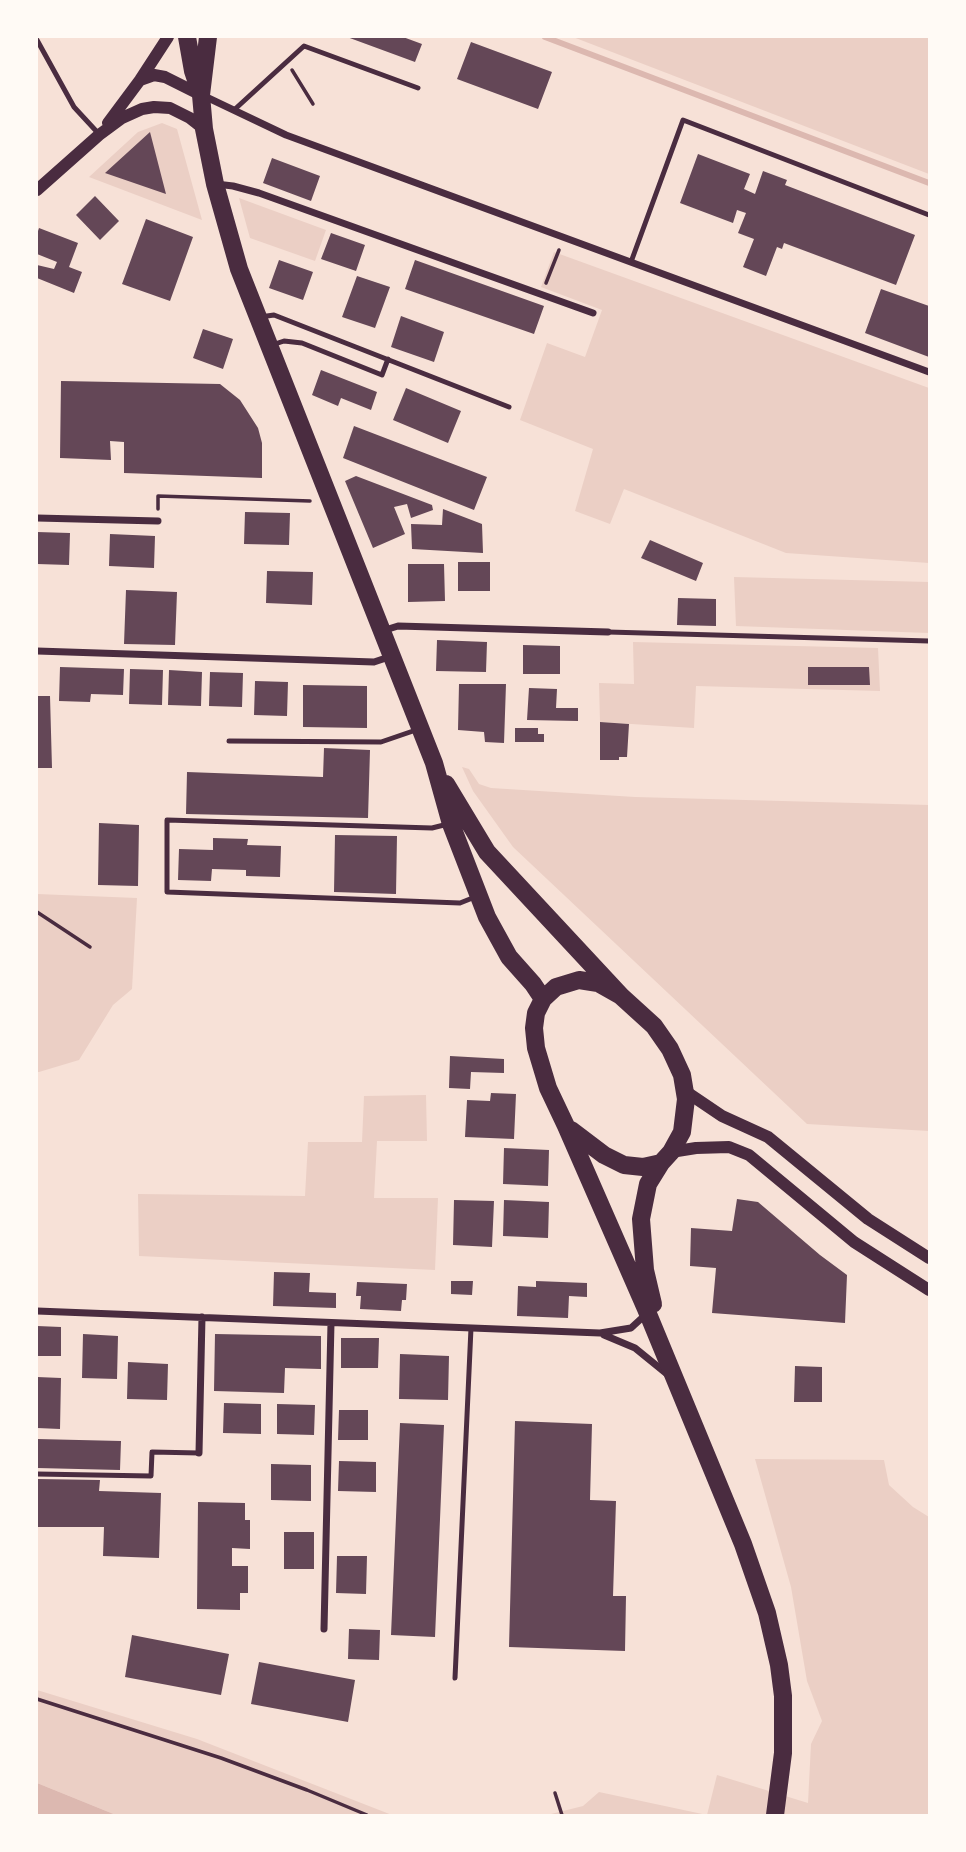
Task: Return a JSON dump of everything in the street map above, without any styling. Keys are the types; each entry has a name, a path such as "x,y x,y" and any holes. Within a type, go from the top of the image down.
{"main road":[{"path":"187,37 193,71 201,95"},
{"path":"208,37 201,95 204,129 215,184 239,269 435,763 451,824 479,895 500,943 543,999"},
{"path":"435,763 487,852 621,996 654,1026 670,1049 682,1074 686,1114 682,1132 648,1184 641,1219 645,1270 658,1321 689,1403 699,1440"},
{"path":"621,996 598,983 579,980 556,987 543,999 536,1013 536,1048 548,1088 646,1308 743,1544 774,1640 783,1696 784,1724 775,1815"},
{"path":"566,1126 587,1144 624,1164 643,1167 666,1158"}],"street":[{"path":"99,135 140,80 167,37"},
{"path":"140,80 154,75 164,77 286,135 929,372"},
{"path":"37,190 122,118 154,107 179,112 204,129"},
{"path":"215,184 259,193 593,313"},
{"path":"37,518 158,521"},
{"path":"382,631 398,626 608,632"},
{"path":"37,651 374,662 392,656"},
{"path":"685,1091 722,1116 768,1137 868,1219 929,1258"},
{"path":"666,1158 696,1148 729,1147 749,1155 854,1242 929,1290"},
{"path":"37,1311 600,1333 631,1328 643,1317 646,1308"},
{"path":"200,1453 202,1317"},
{"path":"324,1629 331,1323"},
{"path":"600,1333 622,1340 635,1348 656,1363 677,1385"}],"lane":[{"path":"37,40 74,107 99,135"},
{"path":"234,110 304,46 418,88"},
{"path":"631,262 683,120 929,215"},
{"path":"257,318 274,316 509,407"},
{"path":"269,346 284,341 302,343 382,374 388,359"},
{"path":"608,632 929,641"},
{"path":"229,741 381,742 421,729"},
{"path":"451,824 432,828 167,820 167,892 460,903 479,895"},
{"path":"455,1678 471,1328"},
{"path":"37,1474 151,1476 152,1452 200,1453"}],"path":[{"path":"287,61 313,104"},
{"path":"542,295 557,253"},
{"path":"158,521 158,496 310,501"},
{"path":"37,912 90,947"},
{"path":"37,1699 221,1758 368,1815"},
{"path":"555,1793 562,1815"}],"shaded area":[{"path":"573,37 929,37 929,174"},
{"path":"162,123 177,129 202,220 89,177 138,132"},
{"path":"239,198 326,230 315,261 250,238"},
{"path":"554,252 929,388 929,563 786,553 624,489 610,524 575,511 593,449 520,420 547,343 585,357 602,310 541,287"},
{"path":"734,577 929,582 929,633 736,626"},
{"path":"633,642 878,648 880,691 696,686 694,728 600,722 599,683 634,684"},
{"path":"462,767 469,769 479,784 491,788 635,797 929,805 929,1131 807,1124 513,847 473,791"},
{"path":"37,894 137,898 132,989 113,1005 79,1060 39,1072 37,1072"},
{"path":"426,1095 427,1141 377,1141 374,1198 438,1198 435,1270 139,1256 138,1194 305,1196 308,1142 362,1142 364,1096"},
{"path":"755,1459 884,1460 889,1485 913,1507 929,1517 929,1815 707,1815 717,1775 808,1803 811,1744 822,1721 807,1681 791,1587"},
{"path":"37,1690 197,1739 392,1815 116,1815 37,1783"},
{"path":"37,1783 116,1815 37,1815"},
{"path":"599,1792 707,1815 547,1815 583,1806"}],"building":[{"path":"347,37 403,37 422,44 415,62"},
{"path":"471,42 552,72 538,109 457,79"},
{"path":"150,132 166,194 105,173"},
{"path":"698,154 750,174 744,189 755,194 763,171 787,180 785,185 915,235 896,285 784,243 782,249 777,247 766,276 743,267 754,239 738,233 746,213 737,210 733,223 680,203"},
{"path":"272,158 320,176 311,201 263,183"},
{"path":"95,196 119,221 100,240 76,215"},
{"path":"146,219 193,237 170,301 122,284"},
{"path":"39,228 78,243 69,267 82,272 74,293 37,278 37,265 54,269 57,262 37,254"},
{"path":"331,233 365,245 356,271 321,259"},
{"path":"279,260 313,272 303,300 269,288"},
{"path":"415,260 544,306 534,334 405,289"},
{"path":"357,276 390,287 375,328 342,317"},
{"path":"881,289 929,306 929,357 865,333"},
{"path":"401,316 444,332 434,362 391,347"},
{"path":"203,329 233,339 223,369 193,358"},
{"path":"321,370 377,392 371,410 341,398 338,406 312,395"},
{"path":"61,381 220,384 240,400 258,428 262,443 262,478 124,473 124,442 110,441 111,460 60,458"},
{"path":"406,388 461,411 448,443 393,420"},
{"path":"354,426 487,477 474,510 343,458"},
{"path":"356,476 432,505 433,510 411,518 407,504 394,507 405,534 373,548 345,481"},
{"path":"443,509 482,524 483,553 412,549 411,524 442,525"},
{"path":"245,512 290,513 289,545 244,544"},
{"path":"37,532 70,533 69,565 37,564"},
{"path":"110,534 155,536 154,568 109,566"},
{"path":"650,540 703,563 696,581 641,558"},
{"path":"458,562 490,562 490,591 458,591"},
{"path":"408,564 444,564 445,601 408,602"},
{"path":"267,571 313,572 312,605 266,603"},
{"path":"126,590 177,592 175,645 124,644"},
{"path":"678,598 716,599 716,626 677,625"},
{"path":"437,640 487,642 486,672 436,671"},
{"path":"523,645 560,646 560,674 523,674"},
{"path":"60,667 124,669 123,695 91,694 90,702 59,701"},
{"path":"808,667 869,667 870,685 808,685"},
{"path":"130,669 163,670 162,705 129,704"},
{"path":"169,670 202,672 201,706 168,705"},
{"path":"210,672 243,673 242,707 209,706"},
{"path":"255,681 288,682 287,716 254,715"},
{"path":"459,684 506,684 504,743 485,742 484,732 458,730"},
{"path":"303,685 367,686 367,728 303,727"},
{"path":"529,688 557,689 556,708 578,708 578,721 527,720"},
{"path":"37,696 50,696 52,768 37,768"},
{"path":"600,722 629,724 627,757 600,760"},
{"path":"515,728 538,728 538,734 544,734 544,742 515,742"},
{"path":"324,748 370,750 368,818 186,814 187,772 323,777"},
{"path":"99,823 139,825 138,886 98,885"},
{"path":"335,835 397,836 396,894 334,892"},
{"path":"213,838 248,839 247,845 281,846 280,877 246,876 246,870 212,869 211,881 178,880 179,849 213,850"},
{"path":"450,1056 504,1059 504,1073 471,1072 470,1089 449,1088"},
{"path":"491,1093 516,1094 514,1139 465,1137 467,1100 490,1101"},
{"path":"504,1148 549,1150 548,1186 503,1184"},
{"path":"737,1199 758,1202 847,1275 845,1323 712,1313 716,1268 690,1266 691,1228 732,1231"},
{"path":"454,1200 494,1201 492,1247 453,1245"},
{"path":"504,1200 549,1202 548,1238 503,1236"},
{"path":"274,1272 310,1273 309,1292 336,1293 336,1308 273,1306"},
{"path":"451,1281 473,1281 472,1295 451,1294"},
{"path":"536,1281 587,1283 587,1297 569,1296 568,1318 517,1316 518,1286 536,1287"},
{"path":"357,1282 407,1284 406,1300 402,1300 401,1311 360,1309 361,1296 356,1296"},
{"path":"37,1326 61,1327 61,1356 37,1356"},
{"path":"83,1334 118,1336 117,1379 82,1378"},
{"path":"215,1334 321,1336 321,1369 285,1368 284,1393 214,1391"},
{"path":"341,1338 379,1338 378,1368 341,1368"},
{"path":"400,1354 449,1356 448,1400 399,1399"},
{"path":"128,1362 168,1364 167,1400 127,1399"},
{"path":"795,1366 822,1367 822,1402 794,1402"},
{"path":"37,1377 61,1378 60,1429 37,1428"},
{"path":"224,1403 261,1404 261,1434 223,1433"},
{"path":"277,1404 315,1405 314,1435 277,1434"},
{"path":"339,1410 368,1410 368,1440 338,1440"},
{"path":"515,1421 592,1424 590,1500 616,1501 613,1596 626,1596 625,1651 509,1647"},
{"path":"400,1423 444,1425 435,1637 391,1635"},
{"path":"37,1439 121,1441 120,1470 37,1468"},
{"path":"339,1461 376,1462 376,1492 338,1491"},
{"path":"271,1464 311,1465 311,1501 271,1500"},
{"path":"37,1479 100,1480 99,1491 161,1493 159,1558 103,1556 104,1527 37,1527"},
{"path":"198,1502 245,1503 245,1520 250,1520 250,1549 232,1548 232,1566 248,1566 248,1593 240,1593 240,1610 197,1609"},
{"path":"284,1532 314,1532 314,1569 284,1569"},
{"path":"337,1556 367,1556 366,1594 336,1593"},
{"path":"349,1629 380,1630 379,1660 348,1659"},
{"path":"132,1635 229,1654 221,1695 125,1677"},
{"path":"259,1662 355,1680 348,1722 251,1704"}],"waterway":[{"path":"545,37 929,183"}]}
